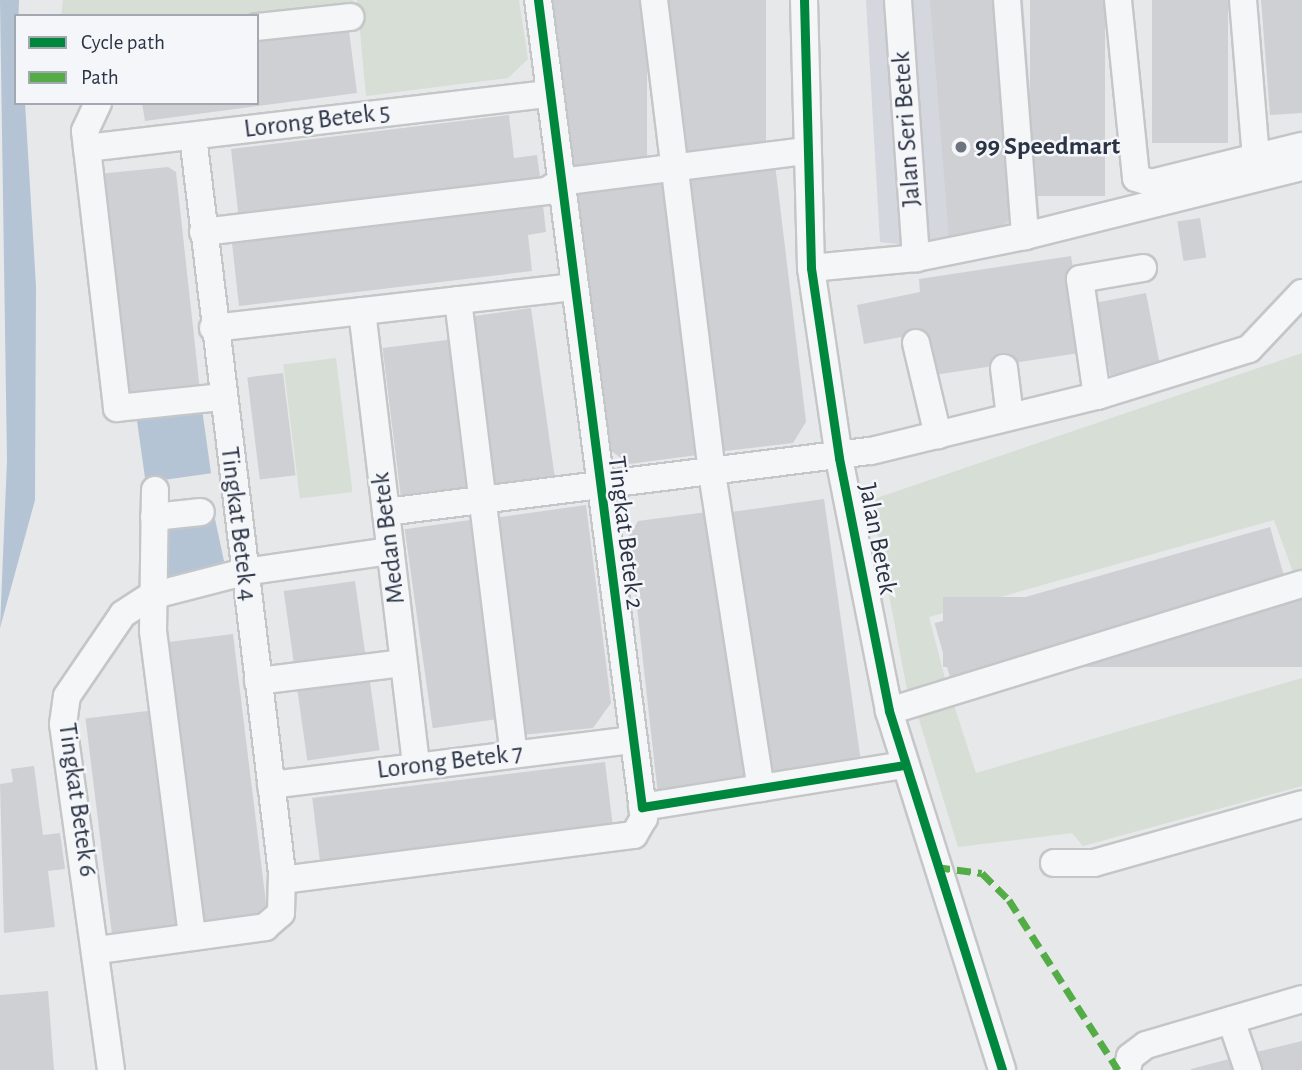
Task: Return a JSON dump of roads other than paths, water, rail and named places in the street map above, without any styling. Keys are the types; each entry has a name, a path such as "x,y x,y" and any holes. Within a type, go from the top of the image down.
{"street":[{"name":"Tingkat Betek 2","path":"538,0 630,740 642,807"},
{"path":"654,0 712,473 761,788"},
{"name":"Jalan Betek","path":"804,0 805,151 811,268 839,458 889,711 1002,1070"},
{"name":"Jalan Seri Betek","path":"898,0 916,258"},
{"path":"1007,0 1025,236"},
{"path":"1118,0 1136,178 1151,183 1302,146"},
{"path":"1243,0 1256,159"},
{"path":"259,27 350,17"},
{"name":"Lorong Betek 5","path":"87,148 548,94"},
{"path":"97,105 85,131 117,408 221,397"},
{"name":"Tingkat Betek 4","path":"192,136 221,397 282,880 281,913 265,927 192,936"},
{"path":"202,232 547,191 560,182 805,151"},
{"path":"811,268 916,258 1025,236 1302,167"},
{"path":"1097,396 1080,279 1143,268"},
{"path":"213,328 573,287"},
{"path":"386,512 839,458 939,435 1097,396 1249,349 1302,293"},
{"path":"458,300 485,500 514,754"},
{"name":"Medan Betek","path":"362,311 416,766"},
{"path":"916,343 939,435"},
{"path":"1004,368 1010,417"},
{"path":"98,950 192,936 151,596 155,490"},
{"path":"154,517 201,512"},
{"name":"Tingkat Betek 6","path":"111,1070 98,950 63,724 67,696 123,614 151,596 244,572 390,551"},
{"path":"889,711 1302,584"},
{"path":"258,681 403,663"},
{"name":"Lorong Betek 7","path":"271,785 630,740"},
{"path":"282,880 634,835 645,818 642,807 904,765"},
{"path":"1054,863 1094,863 1302,804"},
{"path":"1126,1070 1130,1057 1146,1045 1302,999"},
{"path":"1231,1020 1248,1070"}],"water":[{"path":"0,0 19,0 19,14 14,14 14,105 25,105 36,286 35,500 0,628 7,460"},
{"path":"202,409 211,473 146,483 137,418"},
{"path":"215,519 224,561 211,580 167,586 164,525"}],"place":[{"name":"99 Speedmart","path":"961,147"}]}
